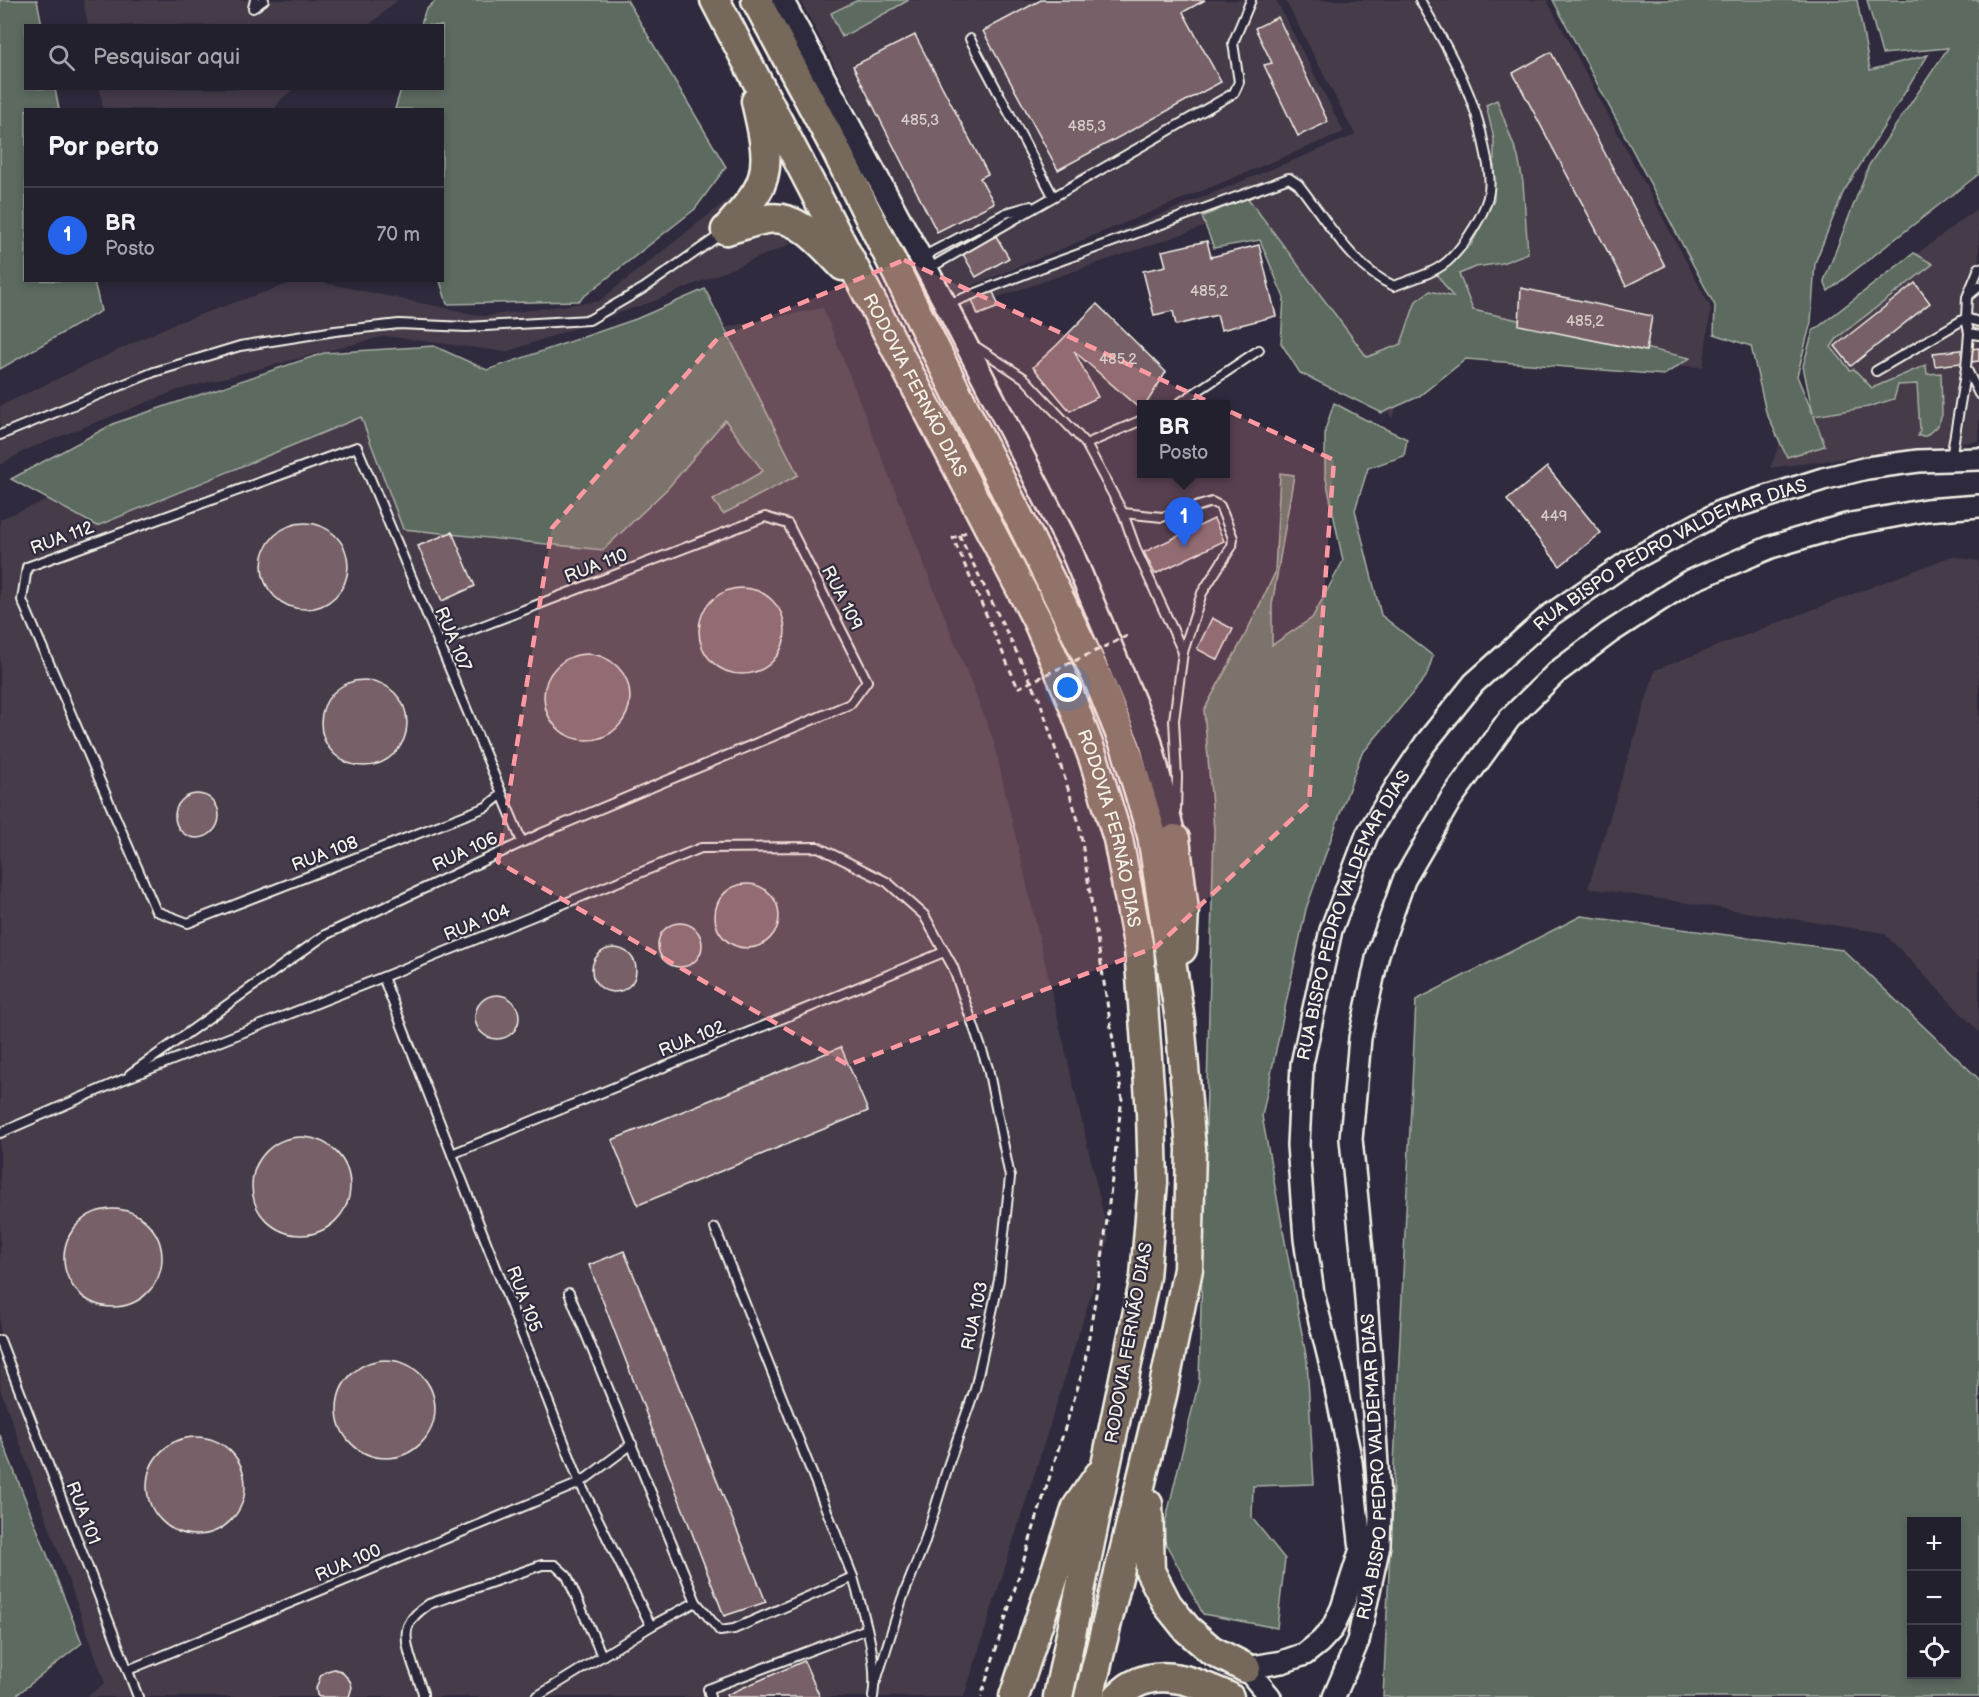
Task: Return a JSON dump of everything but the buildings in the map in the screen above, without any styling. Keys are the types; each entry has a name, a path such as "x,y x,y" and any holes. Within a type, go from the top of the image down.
{"highway":[{"name":"RODOVIA FERNÃO DIAS","path":"715,0 1037,620 1068,691 1094,760 1118,839 1139,949 1149,1080 1153,1182 1144,1277 1058,1697"},
{"name":"RODOVIA FERNÃO DIAS","path":"756,0 844,167 1060,600 1126,748 1152,835 1180,1020 1191,1149 1188,1269 1148,1454 1089,1697"},
{"path":"726,230 757,192 765,170 765,145 750,66"},
{"path":"726,230 768,218 790,219 813,237 860,282"},
{"path":"1175,838 1184,910 1180,1020"},
{"path":"1148,1454 1147,1533 1150,1571 1167,1604 1187,1629 1211,1650 1246,1668"},
{"path":"1014,1697 1077,1507 1107,1463"},
{"path":"1118,1697 1133,1684 1156,1677 1200,1684 1229,1697"}],"main road":[{"path":"782,0 924,263 1071,550 1150,739 1175,838"},
{"name":"RUA BISPO PEDRO VALDEMAR DIAS","path":"1246,1668 1282,1662 1305,1654 1320,1642 1332,1629 1342,1608 1361,1549 1350,1462 1332,1370 1313,1293 1305,1239 1298,1145 1302,1064 1331,930 1367,835 1425,744 1474,683 1549,616 1628,562 1722,511 1803,485 1867,468 1951,459 1979,459"},
{"name":"RUA BISPO PEDRO VALDEMAR DIAS","path":"1334,1697 1358,1641 1379,1545 1380,1515 1368,1330 1351,1139 1360,1038 1378,954 1404,880 1451,799 1509,719 1557,672 1609,633 1688,582 1771,548 1846,525 1926,510 1979,506"},
{"path":"1246,1668 1270,1697"}],"lane":[{"path":"255,0 254,8 264,0"},
{"path":"924,263 1053,196 1234,93 1239,82 1233,43 1251,0"},
{"path":"946,305 1043,267 1289,178 1298,184 1353,256 1372,274 1386,282 1394,286 1433,270 1451,259 1482,214 1490,192 1489,169 1476,111 1460,71 1420,0"},
{"path":"970,39 1053,196"},
{"path":"924,263 1006,213 1043,201"},
{"path":"0,435 154,372 240,346 335,331 399,324 466,327 589,320 644,288 726,230"},
{"path":"1951,459 1966,368 1969,333 1966,318 1967,297 1979,268"},
{"path":"1967,297 1979,287"},
{"path":"1876,370 1966,318 1979,322"},
{"path":"1969,333 1979,335"},
{"path":"963,338 1024,378 1086,444 1122,513 1137,552 1183,652"},
{"path":"1185,400 1259,350"},
{"path":"1966,368 1979,394"},
{"path":"1086,444 1137,422"},
{"name":"RUA 107","path":"357,447 522,842"},
{"name":"RUA 112","path":"156,911 22,600 27,567 357,447"},
{"path":"1122,513 1162,517 1212,502 1220,506 1233,538 1232,546 1202,593 1183,652 1174,720 1177,777 1175,838"},
{"name":"RUA 110","path":"438,643 765,517"},
{"name":"RUA 109","path":"765,517 788,524 867,681 850,704"},
{"name":"RUA 106","path":"122,1080 325,934 522,842 850,704"},
{"name":"RUA 108","path":"156,911 188,923 486,807 501,795"},
{"name":"RUA 104","path":"0,1133 122,1080 701,848 818,847 887,882 924,915 944,952"},
{"name":"RUA 102","path":"452,1154 944,952"},
{"name":"RUA 103","path":"873,1697 902,1599 924,1544 949,1462 975,1389 999,1280 1010,1177 988,1068 953,967 944,952"},
{"name":"RUA 105","path":"383,977 580,1483 651,1626"},
{"name":"RUA 103","path":"715,1228 853,1577 867,1629 876,1681"},
{"path":"569,1293 696,1602 720,1631 734,1629 853,1577"},
{"name":"RUA 101","path":"0,1340 138,1697"},
{"name":"RUA 100","path":"128,1670 580,1483 632,1444"},
{"path":"423,1697 405,1637 408,1626 415,1615 429,1604 542,1565 555,1566 567,1576 602,1656"},
{"path":"536,1697 651,1626 696,1602"},
{"path":"710,1697 708,1689 867,1629"}],"path":[{"path":"959,535 1040,698 1079,823 1122,1098 1103,1252 1084,1367 981,1697"},
{"path":"953,538 1018,688 1127,636"}],"highlighted area":[{"path":"904,260 1334,460 1309,803 1156,947 848,1065 498,862 552,528 718,338"}],"shaded area":[{"path":"83,0 398,0 370,24 88,24"},
{"path":"800,0 1276,0 1344,132 953,294"},
{"path":"1285,0 1547,0 1711,308 1703,367 1423,351 1392,418 1245,213 966,308 958,297 1355,135"},
{"path":"100,90 293,90 282,98 275,108 103,108"},
{"path":"754,179 791,244 657,300 506,352 385,336 178,390 26,450 0,465 0,406 173,324 294,282 320,282 484,316 599,301"},
{"path":"1979,207 1979,441 1770,468 1788,422 1812,401 1822,326"},
{"path":"823,308 993,739 1109,1238 964,1697 86,1697 105,1683 0,1388 0,519 244,421"},
{"path":"1952,556 1979,561 1979,1032 1884,933 1588,888 1655,670"}],"green space":[{"path":"0,0 37,0 42,24 24,24 24,90 55,90 59,108 24,108 24,282 94,282 101,311 0,369"},
{"path":"436,0 627,0 726,167 695,209 578,301 447,304 440,282 444,282 444,108 395,108 401,90 444,90 444,24 421,24 425,11"},
{"path":"858,0 909,0 842,37 831,13"},
{"path":"1553,0 1857,0 1870,70 1928,55 1843,193 1815,263 1811,322 1797,376 1813,414 1803,366 1813,331 1914,253 1933,264 1838,337 1831,347 1850,370 1854,369 1872,388 1926,365 1927,374 1941,373 1942,415 1938,425 1926,436 1918,436 1920,430 1917,384 1898,385 1894,399 1868,407 1814,416 1825,446 1787,457 1766,412 1751,346 1714,334 1715,306"},
{"path":"1867,0 1979,0 1979,174 1828,291 1824,281 1869,165 1948,48 1882,54"},
{"path":"1497,100 1518,157 1523,182 1528,253 1502,263 1476,267 1459,274 1473,310 1690,358 1664,375 1466,359 1418,397 1382,413 1300,373 1281,343 1284,298 1260,240 1214,248 1202,217 1247,197 1367,357 1401,344 1416,301 1430,291 1453,297 1435,272 1471,245 1494,200 1494,139 1486,105"},
{"path":"705,289 798,475 723,514 713,500 763,471 725,420 668,488 603,550 403,529 361,417 97,526 11,479 115,423 324,353 434,346 487,370 636,319"},
{"path":"1334,403 1407,439 1404,456 1368,468 1355,510 1381,615 1433,656 1426,677 1361,755 1306,909 1262,1116 1307,1361 1314,1484 1253,1486 1252,1518 1285,1559 1277,1628 1203,1614 1162,1536 1199,1381 1214,830 1204,710 1245,635 1275,573 1280,473 1294,475 1272,605 1272,645 1312,618 1343,561 1325,474 1325,430"},
{"path":"1581,916 1843,950 1979,1079 1979,1697 1383,1697 1416,1000"},
{"path":"0,1435 82,1643 14,1697 0,1697"}],"place":[{"name":"BR","path":"1184,547"}]}
